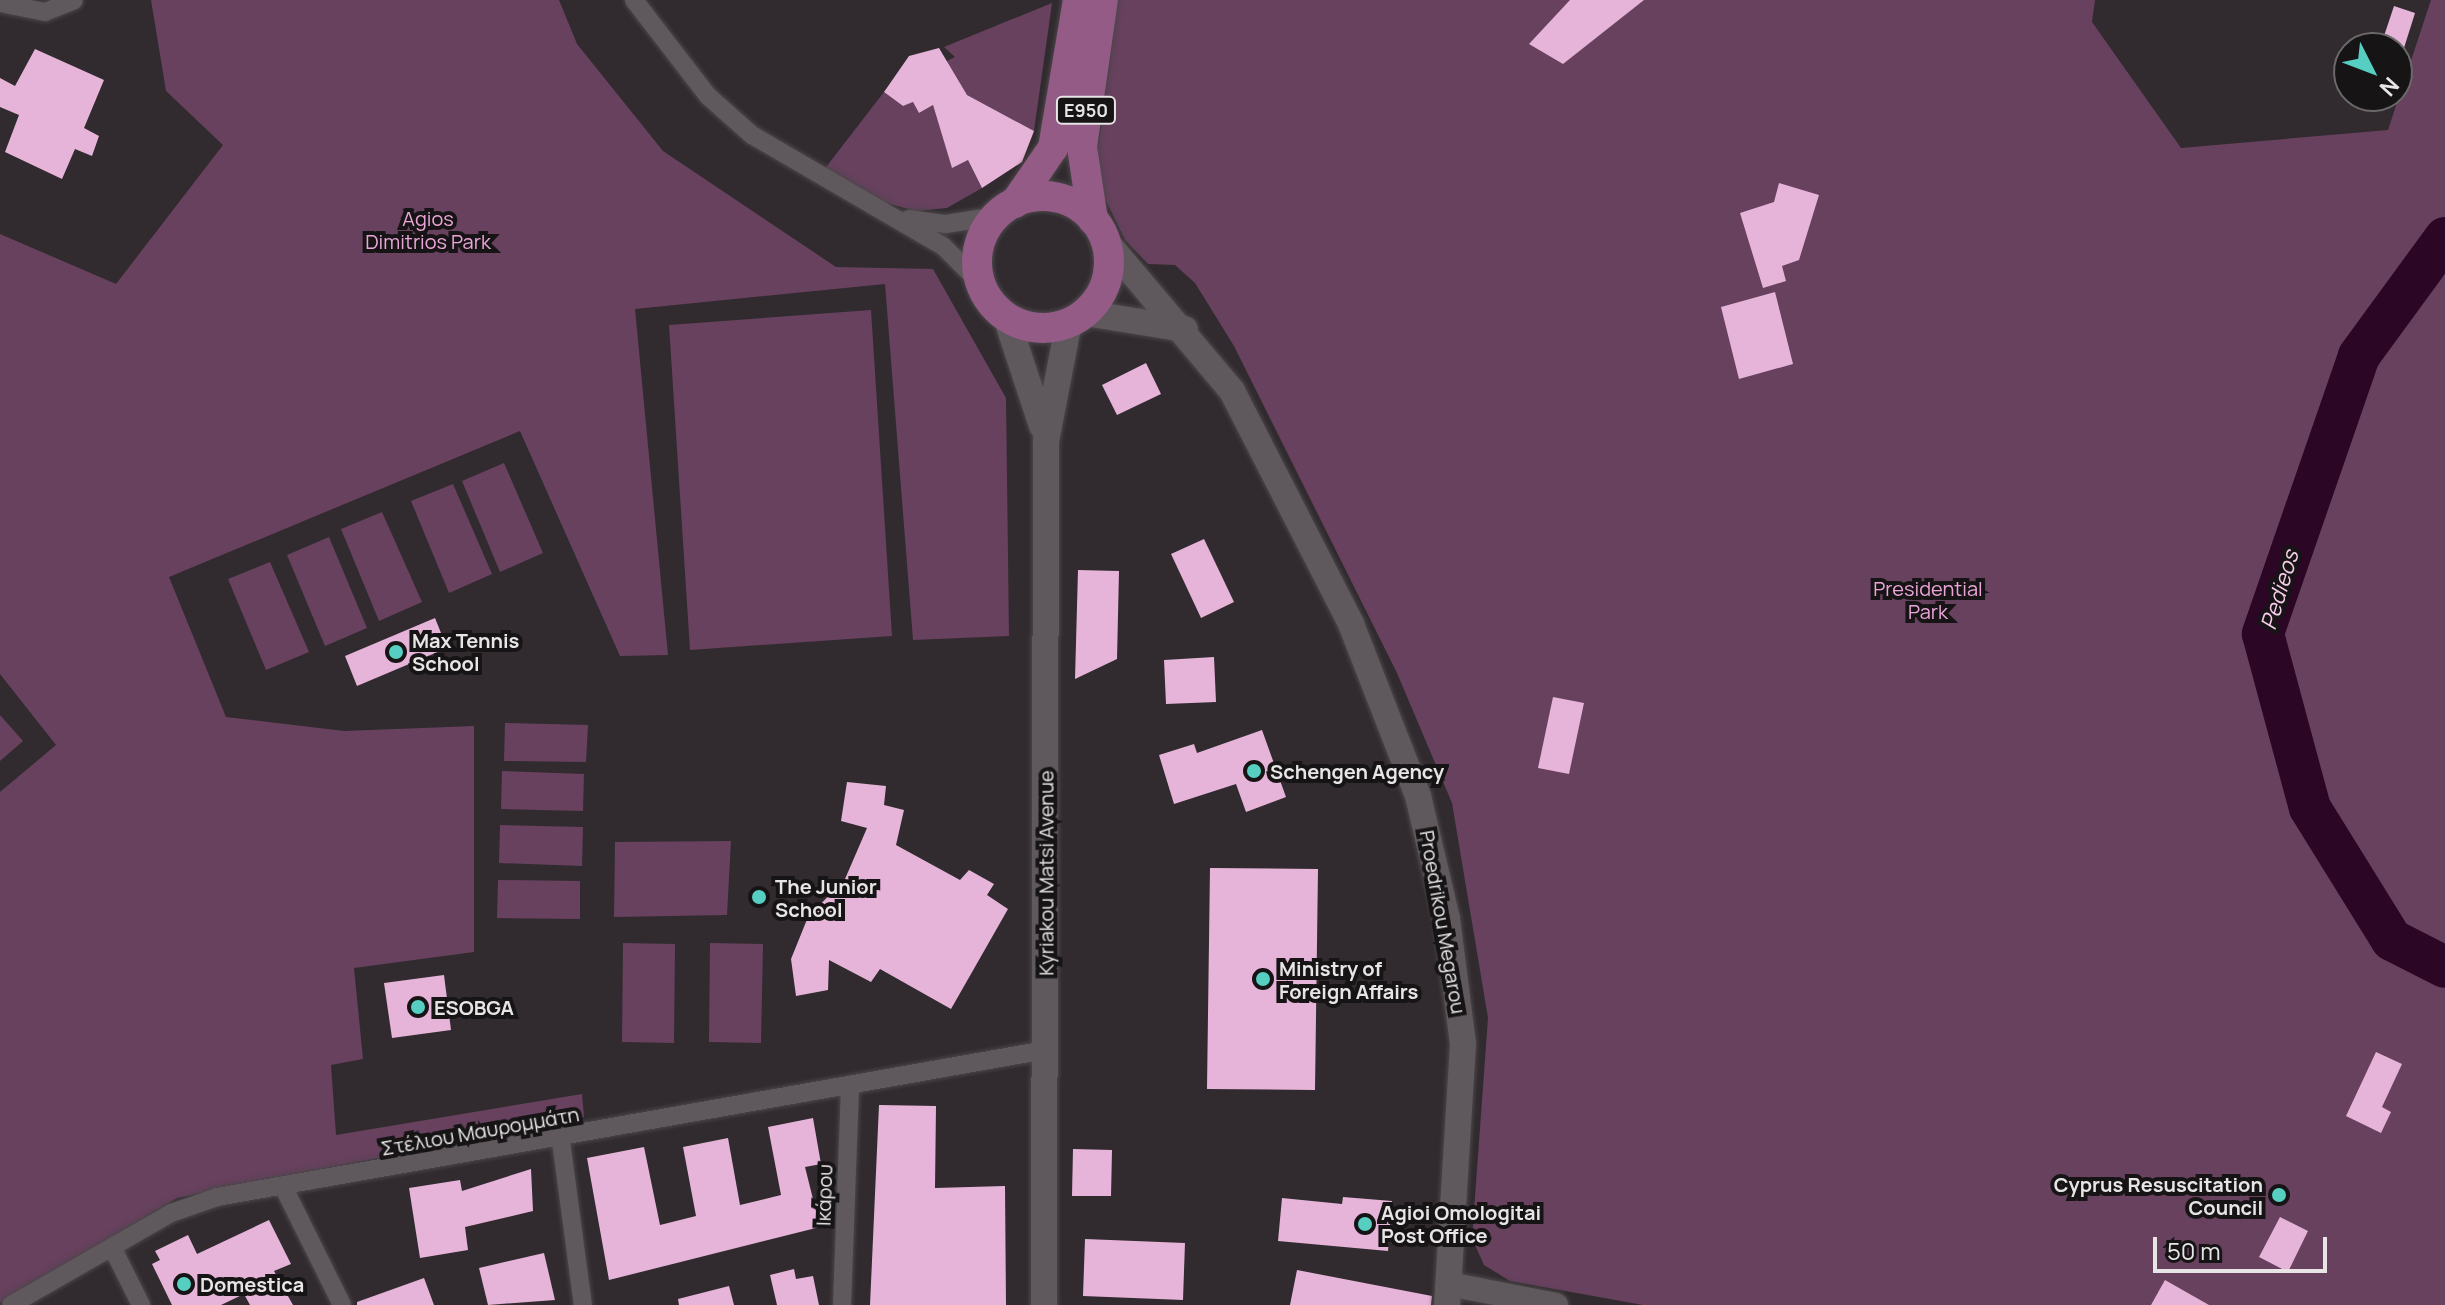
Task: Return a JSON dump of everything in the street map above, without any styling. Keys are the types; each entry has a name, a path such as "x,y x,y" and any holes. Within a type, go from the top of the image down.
{"main road":[{"name":"E950","path":"1005,210 1053,148 1078,0"},
{"name":"E950","path":"1099,229 1082,147 1103,0"},
{"path":"1077,317 1107,275 1099,229 1063,199 1005,210 979,247 980,283 1006,317 1043,328 1077,317 1185,329"},
{"name":"Proedrikou Megarou","path":"1099,229 1185,329 1232,391 1351,624 1435,855 1463,1044 1448,1294"},
{"name":"Kyriakou Matsi Avenue","path":"1006,317 1046,441"},
{"name":"Kyriakou Matsi Avenue","path":"1044,1305 1046,441 1077,317"}],"street":[{"path":"0,3 45,12 74,0"},
{"path":"634,0 727,114 785,159 943,246 980,283"},
{"path":"875,210 946,224 1005,210"},
{"name":"Στέλιου Μαυρομμάτη","path":"11,1305 190,1205 283,1186 561,1141 1046,1050"},
{"name":"Ικάρου","path":"842,1305 850,1086"},
{"path":"561,1141 583,1305"},
{"path":"283,1186 342,1305"},
{"path":"112,1247 141,1305"},
{"path":"1448,1294 1556,1305"}],"green space":[{"name":"Agios Dimitrios Park","path":"151,0 559,0 577,44 663,151 836,267 933,269 1006,398 1009,636 913,640 885,284 635,309 668,655 620,656 520,431 169,577 226,717 344,731 474,726 474,952 354,968 363,1059 331,1065 336,1135 582,1094 584,1117 177,1198 0,1303 0,792 56,745 0,674 0,234 116,284 223,145 166,91"},
{"name":"Presidential Park","path":"1118,0 2095,0 2092,22 2181,148 2388,130 2394,112 2413,112 2413,54 2431,0 2445,0 2445,1305 1643,1305 1510,1281 1484,1265 1472,1238 1488,1018 1452,803 1397,673 1234,346 1195,283 1175,265 1148,264 1125,240 1094,176"},
{"path":"1052,3 1034,131 954,88 947,61 955,57 944,47"},
{"path":"884,92 903,106 913,102 919,113 933,105 952,167 968,160 982,188 947,208 916,211 867,198 823,171"},
{"path":"871,310 892,636 690,650 669,325"},
{"path":"504,463 543,553 500,572 462,481"},
{"path":"453,484 492,574 449,593 411,501"},
{"path":"382,512 422,602 379,621 341,529"},
{"path":"329,537 367,628 325,646 287,555"},
{"path":"270,562 309,652 266,670 228,579"},
{"path":"0,715 23,741 0,761"},
{"path":"505,723 588,725 586,762 504,761"},
{"path":"502,771 584,774 583,811 501,809"},
{"path":"500,825 583,827 582,866 499,863"},
{"path":"731,841 727,915 614,917 615,842"},
{"path":"498,880 580,881 580,919 497,918"},
{"path":"623,943 675,944 674,1043 622,1042"},
{"path":"710,943 763,944 761,1043 709,1042"}],"building":[{"path":"1570,0 1644,0 1563,64 1529,44"},
{"path":"2394,6 2415,13 2409,32 2385,32"},
{"path":"939,48 967,95 1034,131 1022,162 982,188 968,160 952,168 933,105 919,113 913,102 903,106 884,92 909,56"},
{"path":"35,49 104,80 84,128 99,136 92,156 75,149 62,179 5,152 19,115 0,107 0,78 15,86"},
{"path":"1779,183 1819,195 1799,260 1782,266 1786,281 1763,288 1740,213 1774,202"},
{"path":"1775,292 1793,364 1739,379 1721,307"},
{"path":"1146,363 1161,394 1117,415 1102,385"},
{"path":"1204,539 1234,602 1201,618 1171,554"},
{"path":"1078,570 1119,571 1117,659 1075,679"},
{"name":"Max Tennis School","path":"435,618 447,648 357,686 345,656"},
{"path":"1214,657 1216,702 1166,704 1164,660"},
{"path":"1553,697 1584,703 1569,774 1538,768"},
{"path":"1262,730 1286,797 1246,812 1236,784 1174,804 1159,755 1194,744 1197,753"},
{"path":"847,782 886,786 884,805 904,810 896,845 960,880 969,870 994,884 987,895 1008,909 951,1009 880,969 871,982 829,960 828,990 796,996 791,959 808,917 845,879 867,828 841,821"},
{"name":"Ministry of Foreign Affairs","path":"1210,868 1318,869 1315,1090 1207,1089"},
{"name":"ESOBGA","path":"444,975 451,1030 392,1038 384,983"},
{"path":"2376,1052 2402,1064 2382,1107 2391,1112 2381,1133 2346,1116"},
{"path":"879,1105 936,1106 935,1188 1005,1186 1006,1305 870,1305"},
{"path":"813,1118 821,1164 805,1167 820,1227 609,1280 587,1158 644,1147 660,1225 696,1216 683,1147 728,1138 740,1205 781,1195 768,1127"},
{"path":"1073,1149 1112,1150 1111,1196 1072,1196"},
{"path":"531,1169 533,1211 465,1227 468,1250 420,1258 409,1188 460,1180 462,1191"},
{"path":"1343,1197 1392,1201 1388,1251 1278,1241 1282,1198 1342,1204"},
{"path":"2280,1217 2308,1231 2288,1272 2259,1257"},
{"path":"269,1220 291,1264 274,1271 293,1305 250,1305 244,1294 221,1305 172,1305 152,1264 160,1260 155,1251 188,1235 197,1254"},
{"path":"1085,1239 1185,1243 1183,1300 1083,1296"},
{"path":"544,1253 555,1300 488,1305 479,1268"},
{"path":"794,1269 796,1279 813,1276 819,1305 777,1305 770,1275"},
{"path":"1297,1270 1432,1296 1431,1305 1290,1305"},
{"path":"424,1278 434,1305 357,1305 357,1302"},
{"path":"2165,1280 2209,1305 2151,1305"},
{"path":"729,1286 734,1305 679,1305 678,1299"}],"waterway":[{"name":"Pedieos","path":"2445,238 2359,356 2263,634 2310,808 2392,940 2445,967"}],"place":[{"name":"Max Tennis School","path":"396,652"},
{"name":"Schengen Agency","path":"1254,771"},
{"name":"The Junior School","path":"759,897"},
{"name":"Ministry of Foreign Affairs","path":"1263,979"},
{"name":"ESOBGA","path":"418,1007"},
{"name":"Cyprus Resuscitation Council","path":"2279,1195"},
{"name":"Agioi Omologitai Post Office","path":"1365,1224"},
{"name":"Domestica","path":"184,1284"}]}
